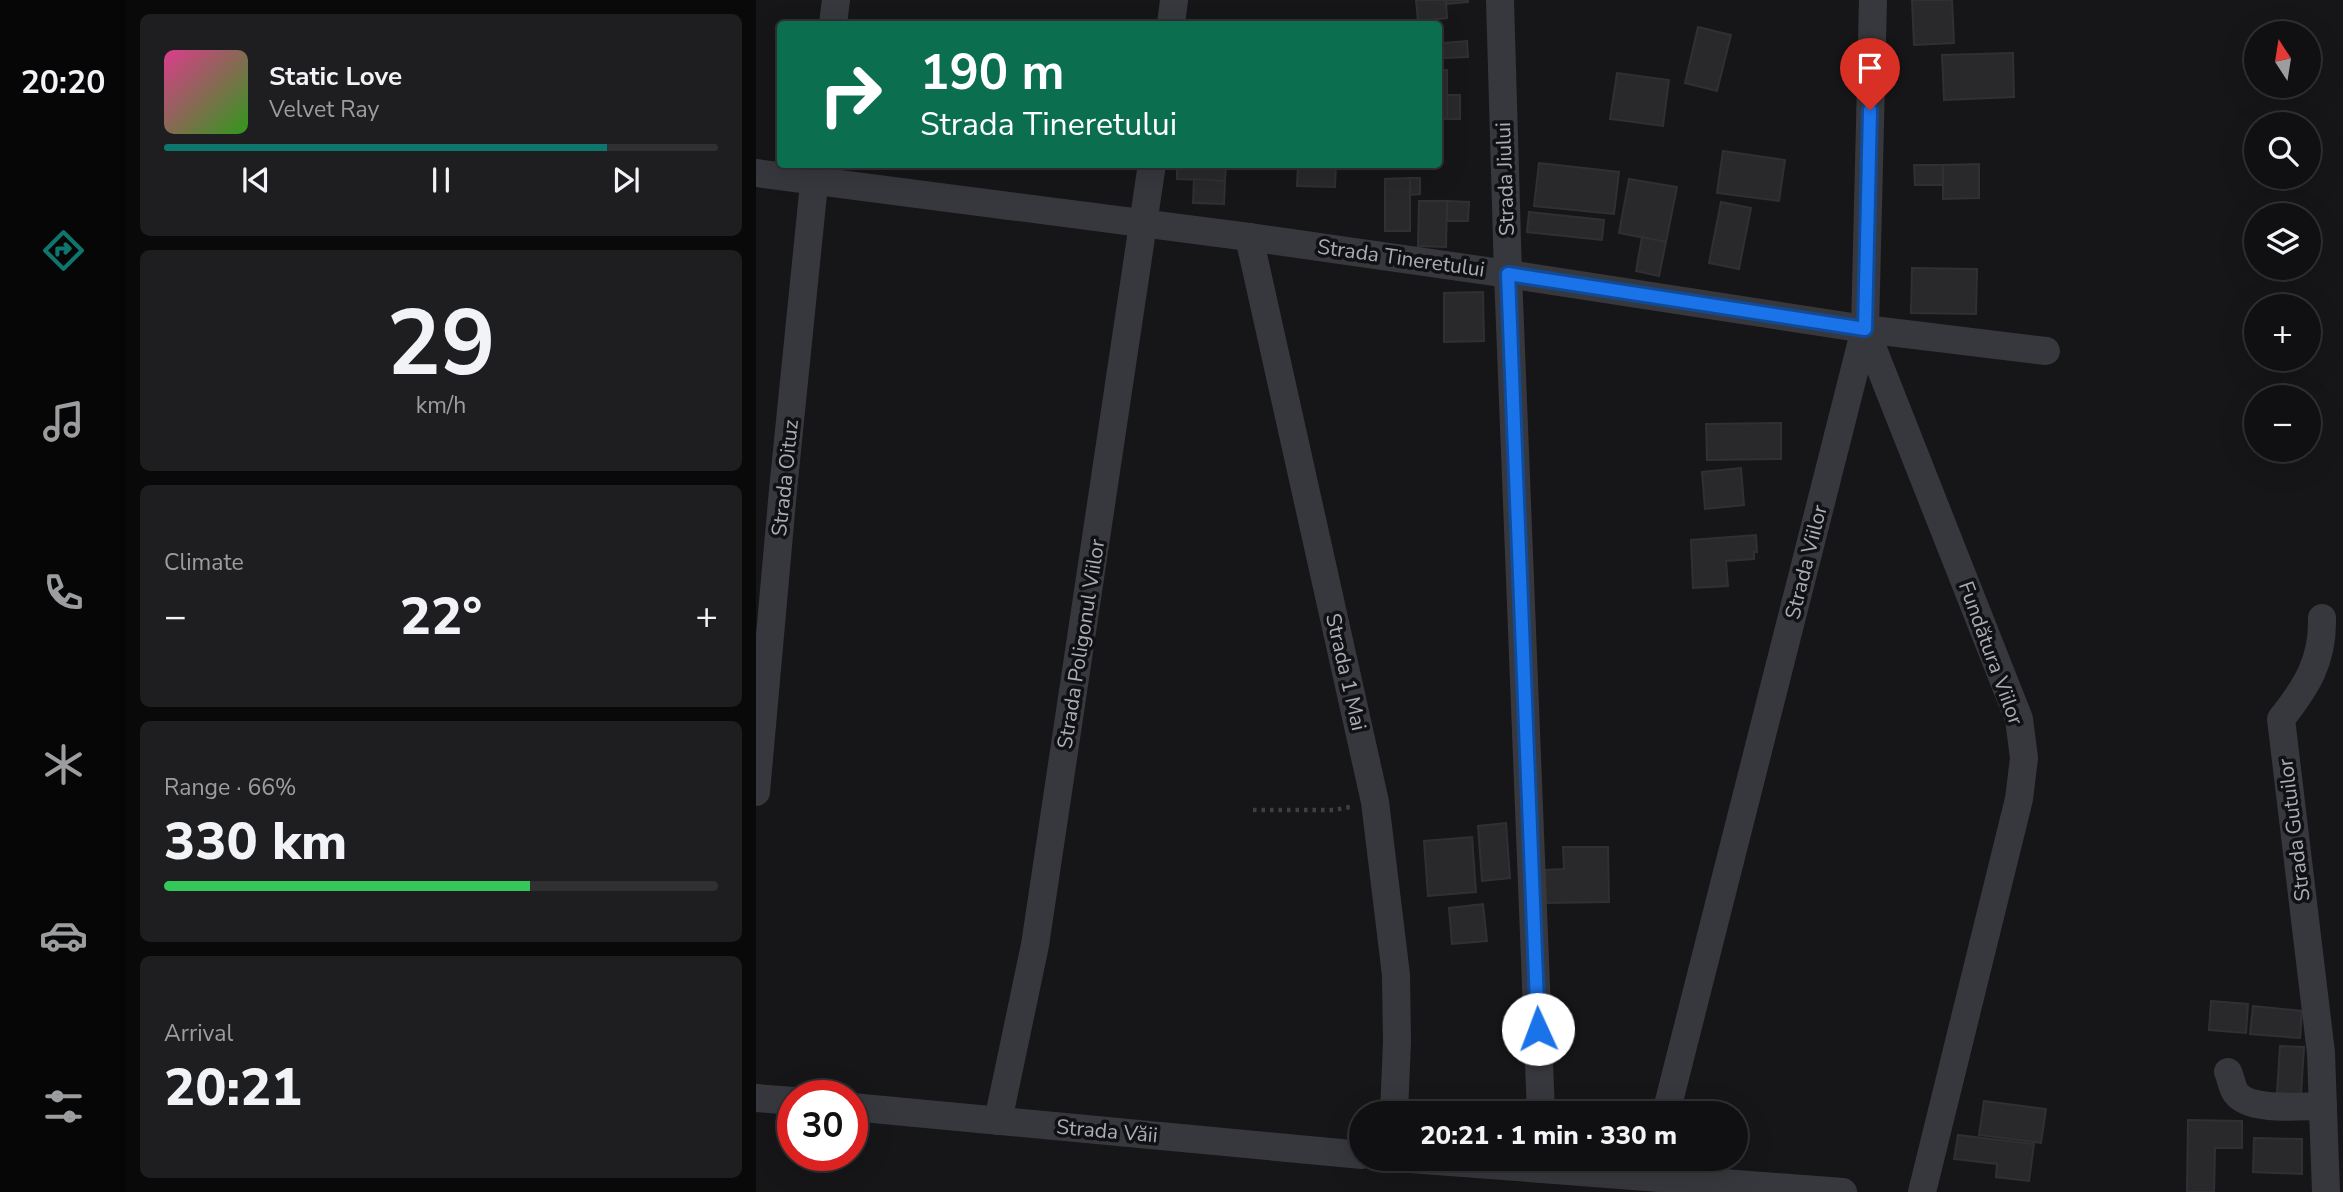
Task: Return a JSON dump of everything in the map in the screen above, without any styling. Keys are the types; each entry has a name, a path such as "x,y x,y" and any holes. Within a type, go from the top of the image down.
{"street":[{"path":"833,21 836,0"},
{"path":"1171,21 1174,0"},
{"name":"Strada Jiului","path":"1500,0 1541,1101"},
{"name":"Strada Viilor","path":"1669,1101 1865,329 1873,0"},
{"name":"Strada Poligonul Viilor","path":"998,1121 1035,945 1151,168"},
{"name":"Strada Tineretului","path":"756,173 816,172 1865,329 2046,351"},
{"name":"Strada Oituz","path":"756,792 783,491 816,172"},
{"name":"Strada 1 Mai","path":"1249,237 1375,802 1396,975 1395,1101"},
{"name":"Fundătura Viilor","path":"1865,329 2019,719 2024,758 2019,799 1922,1192"},
{"name":"Strada Gutuilor","path":"2322,618 2323,638 2319,659 2304,691 2281,719 2332,1053 2323,1106 2326,1192"},
{"path":"2228,1072 2236,1093 2246,1101 2259,1105 2323,1106"},
{"path":"756,1098 777,1100"},
{"name":"Strada Văii","path":"868,1109 1349,1154"},
{"path":"1676,1171 1843,1192"}],"path":[{"path":"1253,810 1334,810 1375,802"}],"building":[{"path":"1416,0 1446,0 1447,18 1418,21"},
{"path":"1446,0 1468,0 1468,2 1446,4"},
{"path":"1912,0 1952,0 1954,43 1914,45"},
{"path":"1698,27 1731,35 1717,91 1685,83"},
{"path":"1467,41 1468,57 1444,58 1443,43"},
{"path":"2013,53 2014,97 1944,100 1942,55"},
{"path":"1442,70 1447,70 1447,119 1442,119"},
{"path":"1617,73 1669,80 1663,126 1610,119"},
{"path":"1447,95 1460,95 1460,119 1447,119"},
{"path":"1723,151 1785,160 1779,201 1717,193"},
{"path":"1539,163 1619,172 1614,214 1534,206"},
{"path":"1979,164 1979,198 1943,199 1943,165"},
{"path":"1914,165 1943,165 1943,185 1915,185"},
{"path":"1177,168 1226,168 1225,181 1177,179"},
{"path":"1298,168 1336,168 1335,187 1297,186"},
{"path":"1410,178 1420,178 1420,194 1410,195"},
{"path":"1410,178 1410,231 1385,231 1385,179"},
{"path":"1194,179 1225,181 1224,204 1193,203"},
{"path":"1629,179 1677,187 1666,242 1619,233"},
{"path":"1419,201 1447,201 1446,247 1418,246"},
{"path":"1447,201 1469,202 1468,221 1447,221"},
{"path":"1721,202 1751,208 1739,269 1709,263"},
{"path":"1529,212 1604,220 1602,240 1527,232"},
{"path":"1642,237 1666,242 1659,276 1636,271"},
{"path":"1912,268 1977,269 1976,314 1911,313"},
{"path":"1483,292 1484,341 1444,342 1444,293"},
{"path":"1781,423 1781,459 1707,460 1706,424"},
{"path":"1741,468 1744,505 1705,509 1702,472"},
{"path":"1756,535 1757,552 1754,552 1754,559 1726,561 1728,586 1693,588 1691,540"},
{"path":"1506,823 1510,878 1482,881 1478,826"},
{"path":"1472,837 1476,892 1428,896 1424,841"},
{"path":"1563,847 1608,847 1609,902 1546,903 1545,870 1564,869"},
{"path":"1483,904 1487,941 1452,944 1449,908"},
{"path":"2211,1001 2248,1004 2246,1033 2209,1030"},
{"path":"2253,1006 2302,1011 2300,1038 2250,1034"},
{"path":"2280,1046 2304,1047 2301,1095 2277,1093"},
{"path":"1984,1101 2046,1109 2041,1143 1979,1135"},
{"path":"2188,1120 2242,1121 2242,1148 2215,1148 2214,1192 2187,1192"},
{"path":"1958,1135 2034,1144 2029,1181 1996,1177 1997,1164 1954,1159"},
{"path":"2254,1138 2302,1139 2302,1174 2253,1172"}],"route":[{"path":"1538,1029 1508,274 1865,329 1870,110"}]}
